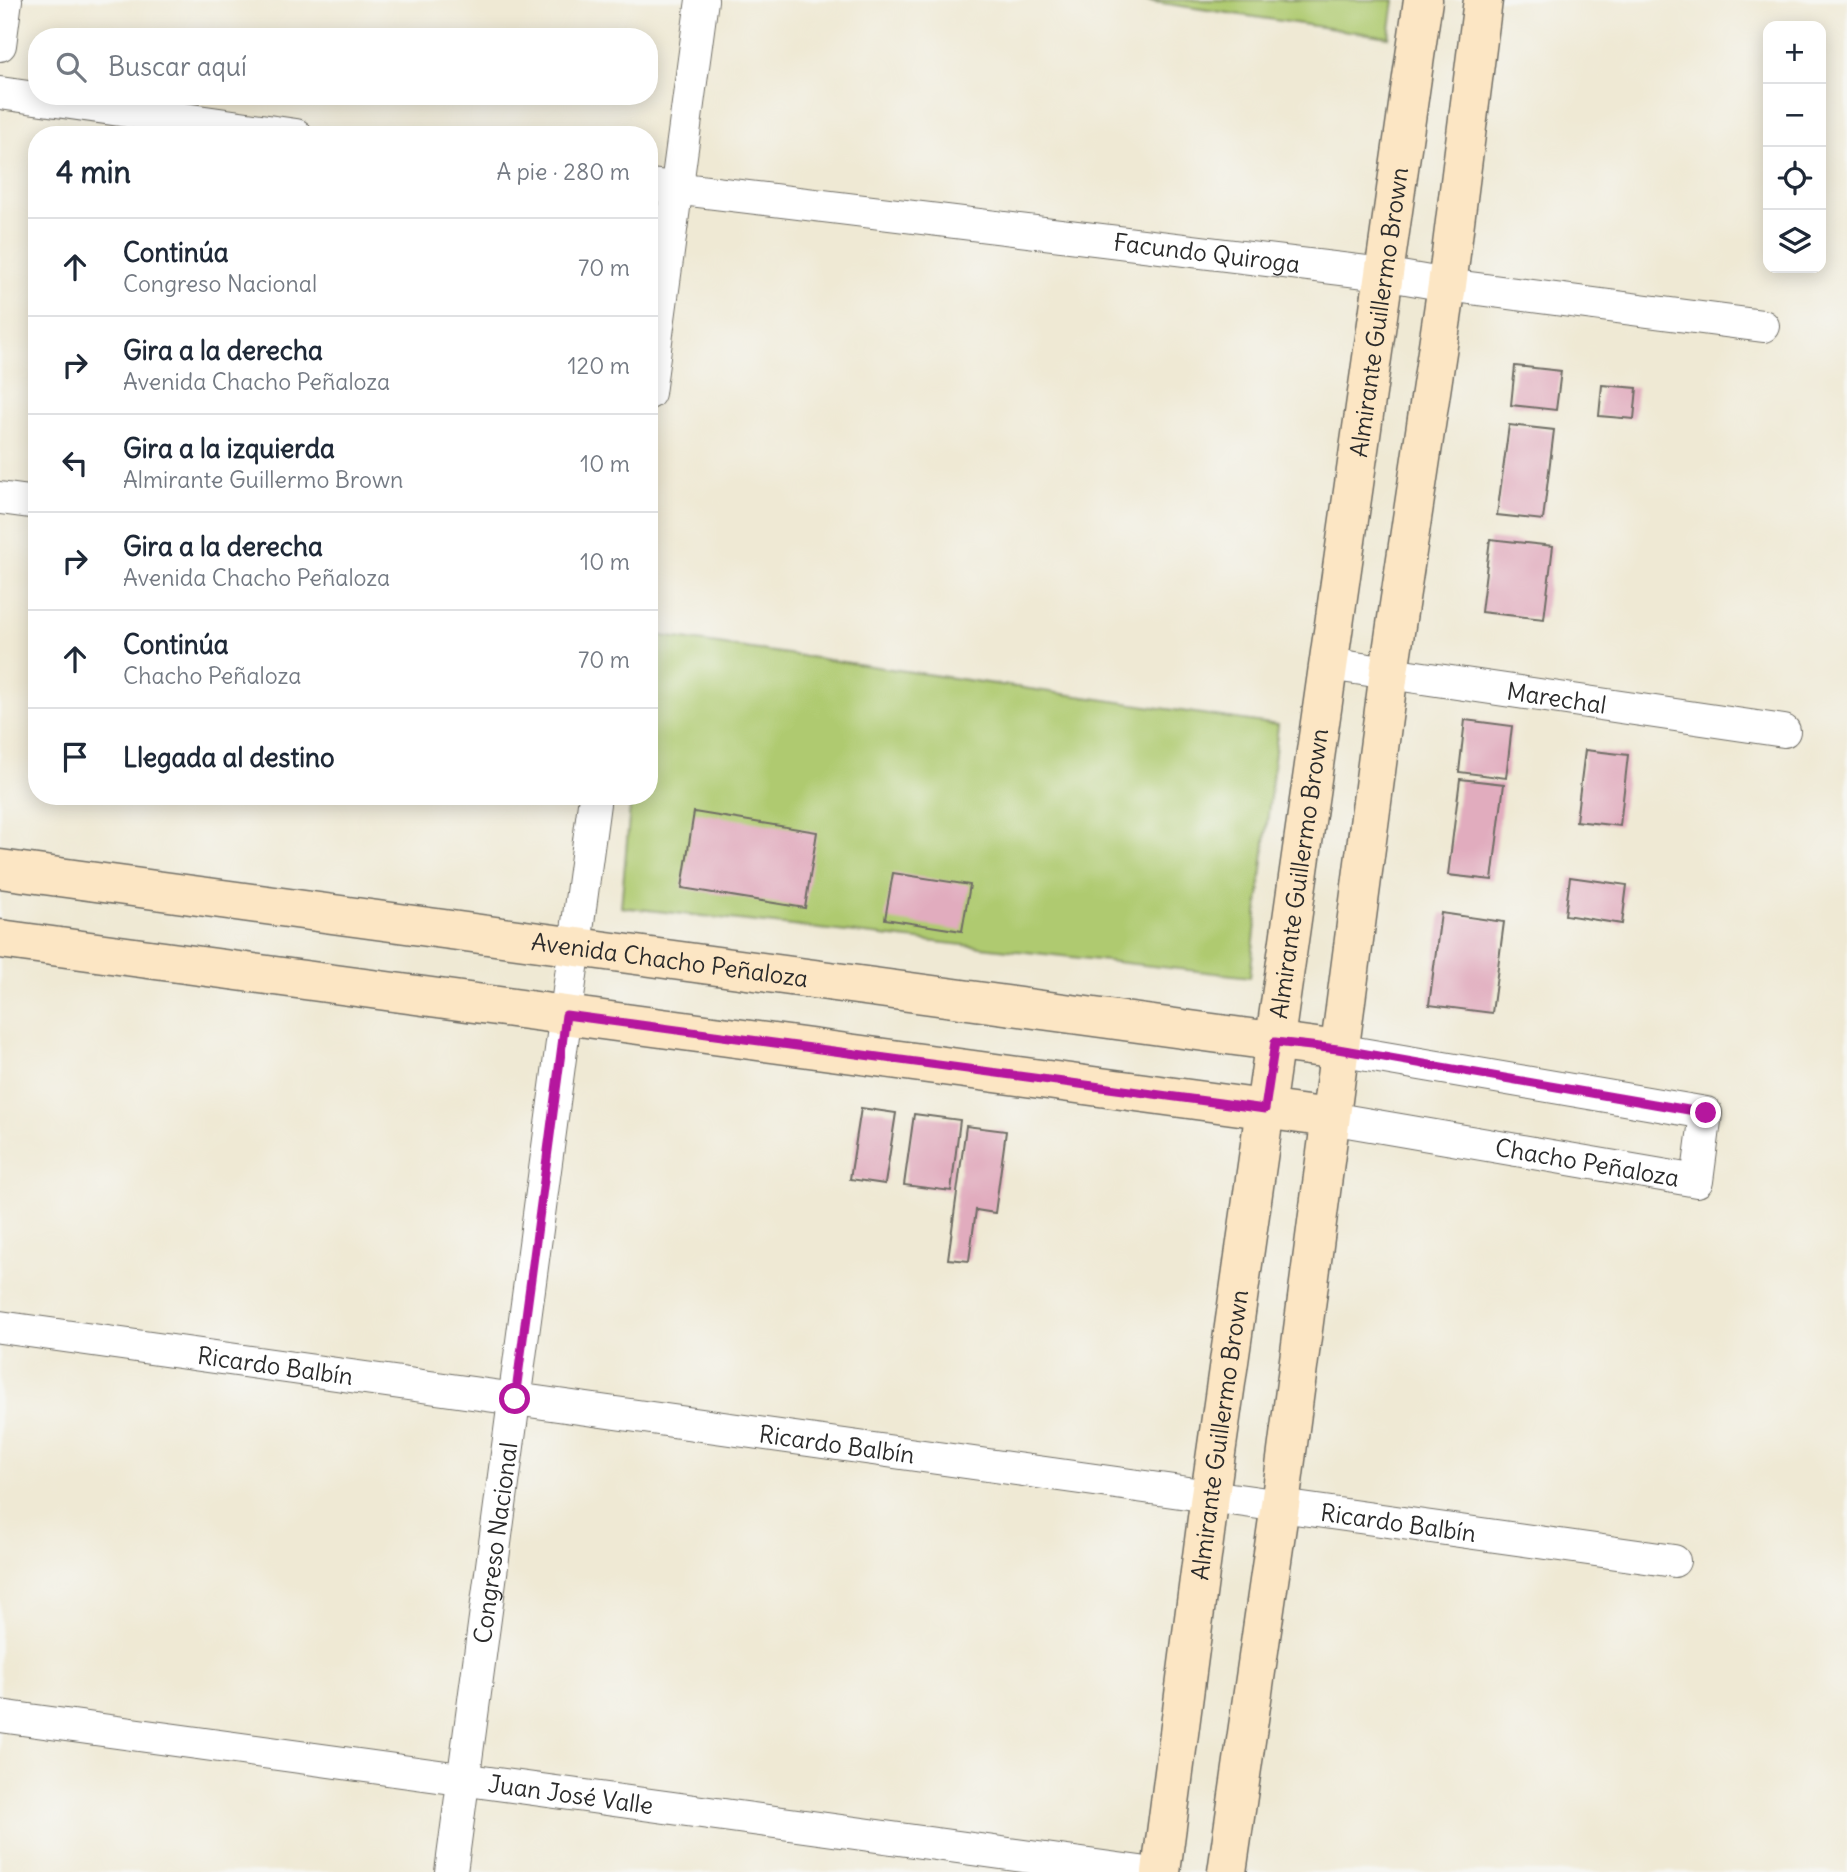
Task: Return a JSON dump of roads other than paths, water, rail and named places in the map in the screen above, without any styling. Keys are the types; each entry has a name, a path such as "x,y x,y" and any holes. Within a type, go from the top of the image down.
{"main road":[{"name":"Almirante Guillermo Brown","path":"1161,1872 1210,1495 1423,0"},
{"path":"1227,1872 1280,1505 1389,672 1447,285 1483,0"},
{"name":"Avenida Chacho Peñaloza","path":"0,869 1338,1049"},
{"path":"0,939 1330,1118"}],"street":[{"path":"0,45 6,0"},
{"path":"658,261 663,187 702,0"},
{"path":"0,93 28,97"},
{"path":"85,105 233,126"},
{"name":"Facundo Quiroga","path":"663,187 1383,274 1763,327"},
{"path":"0,498 28,502"},
{"name":"Marechal","path":"1328,664 1784,731"},
{"name":"Congreso Nacional","path":"451,1872 594,805"},
{"name":"Chacho Peñaloza","path":"1330,1118 1698,1181 1706,1113 1338,1049"},
{"name":"Ricardo Balbín","path":"0,1327 1674,1561"},
{"name":"Juan José Valle","path":"0,1716 1140,1872"}]}
